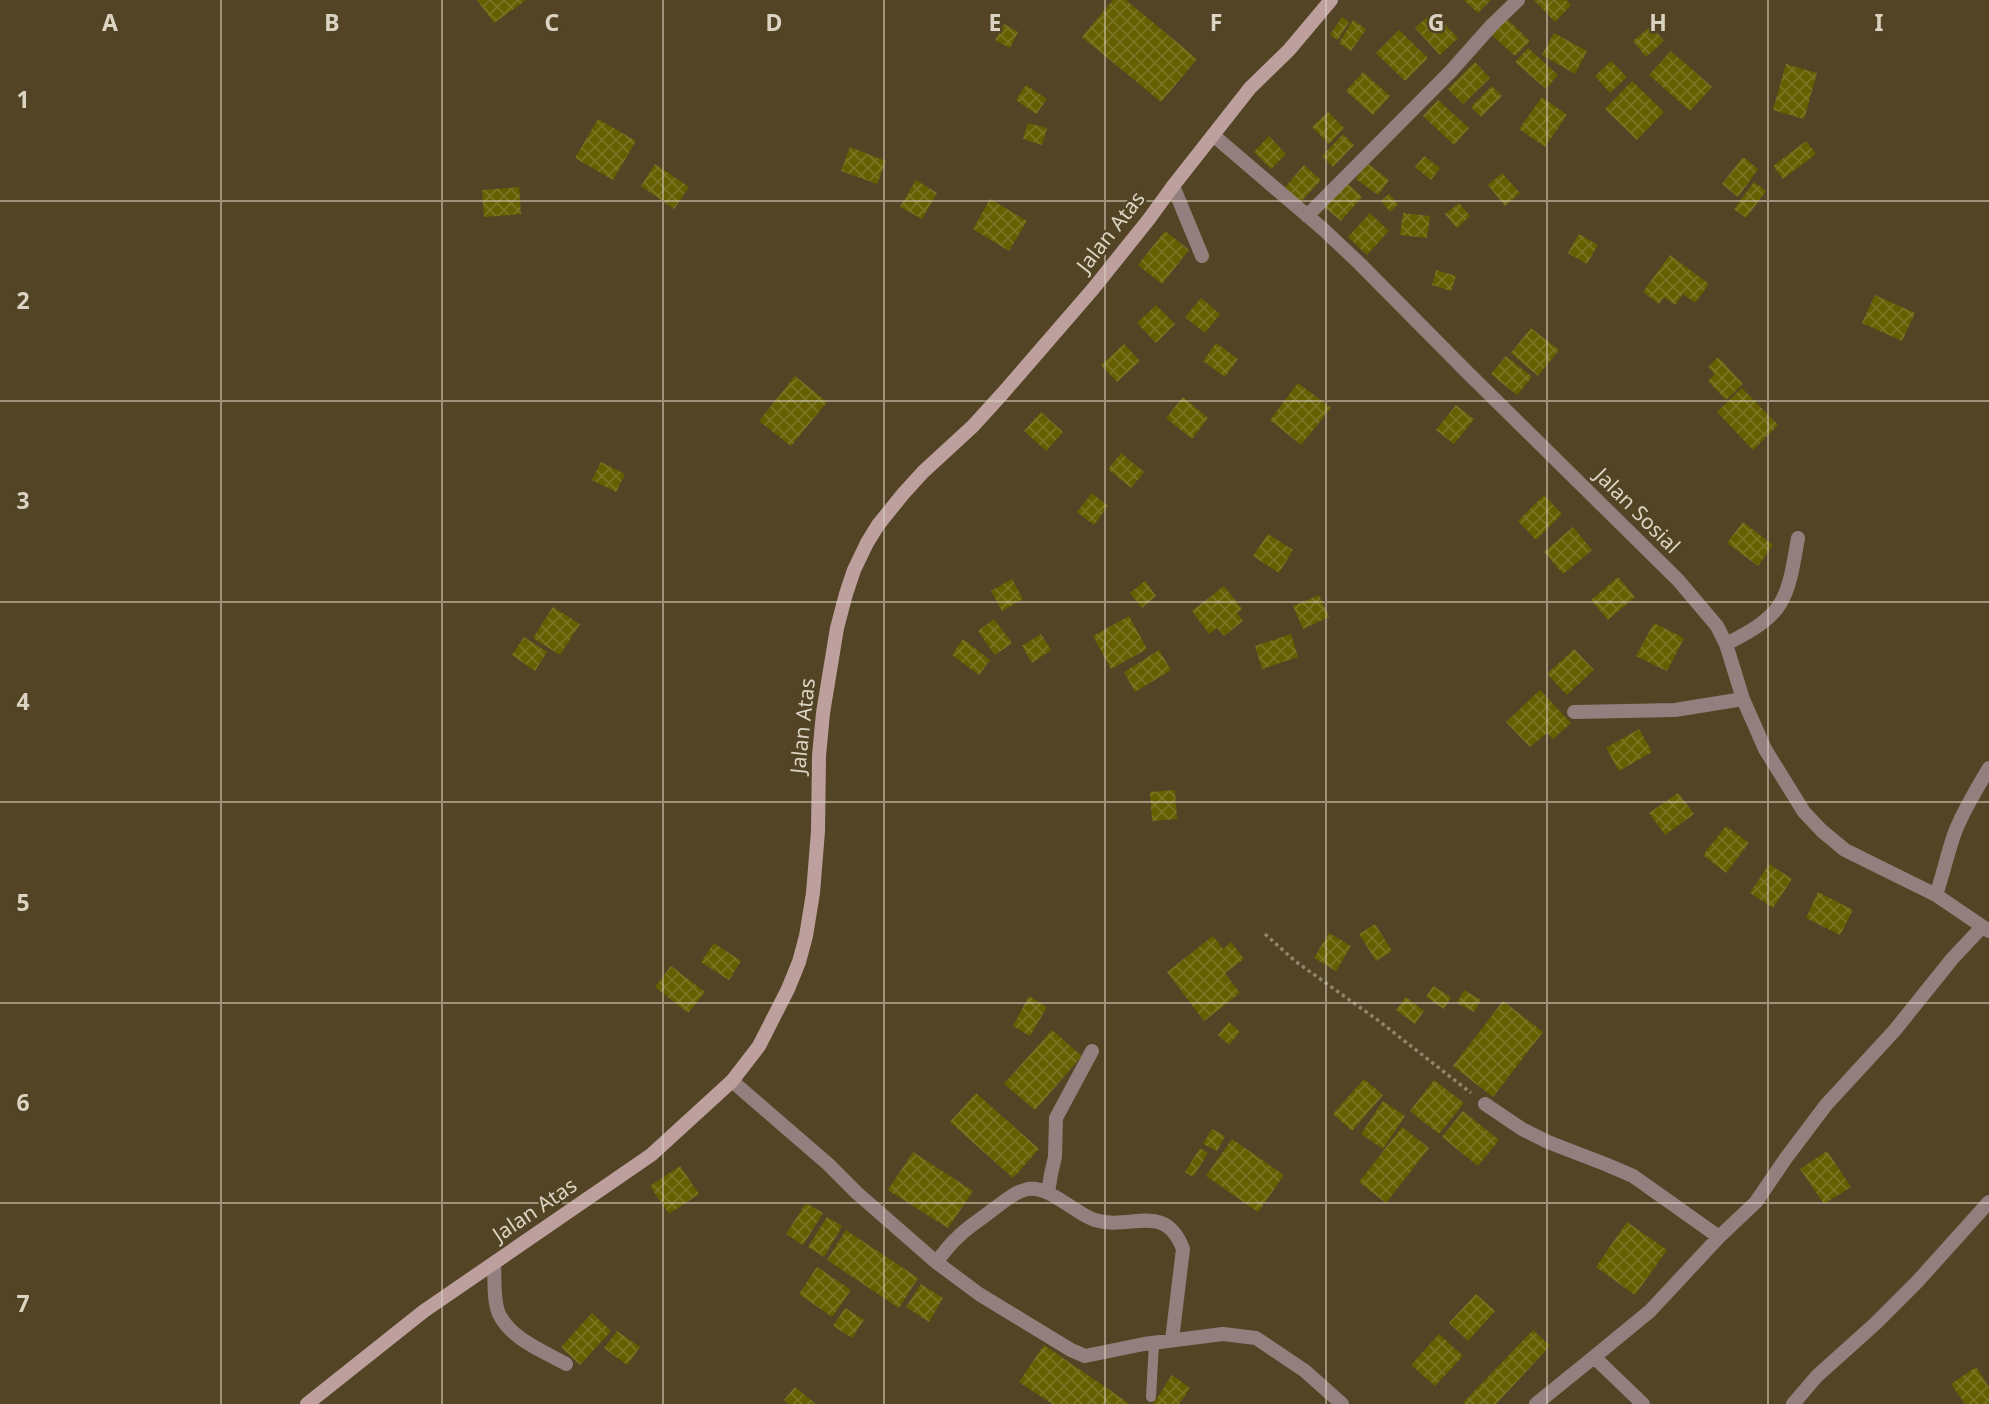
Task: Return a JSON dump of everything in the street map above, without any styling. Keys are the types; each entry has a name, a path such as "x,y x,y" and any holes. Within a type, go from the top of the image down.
{"street":[{"name":"Jalan Atas","path":"307,1404 424,1311 651,1155 732,1080 758,1046 778,1011 799,962 806,936 813,893 818,831 819,756 825,701 837,628 846,594 867,543 877,525 903,494 988,409 1085,299 1250,88 1289,50 1331,0"},
{"path":"1307,216 1444,79 1518,0"},
{"name":"Jalan Sosial","path":"1213,135 1360,264 1678,580 1717,626 1726,644 1743,699 1765,748 1804,812 1822,831 1845,850 1936,895 1986,929"},
{"path":"1173,186 1202,256"},
{"path":"1726,644 1763,623 1781,605 1790,583 1798,538"},
{"path":"1574,712 1675,710 1743,699"},
{"path":"1936,895 1955,832 1989,768"},
{"path":"1536,1404 1650,1311 1719,1237 1756,1202 1826,1105 1895,1030 1952,960 1986,929"},
{"path":"1048,1194 1055,1157 1056,1118 1092,1051"},
{"path":"732,1080 936,1262 999,1307 1071,1350 1085,1356 1172,1339 1223,1334 1256,1338 1305,1371 1342,1404"},
{"path":"1485,1104 1522,1129 1548,1142 1633,1176 1719,1237"},
{"path":"936,1262 974,1223 1014,1195 1029,1189 1040,1190 1093,1220 1106,1223 1151,1220 1164,1223 1178,1237 1183,1249 1172,1339"},
{"path":"1793,1404 1817,1376 1917,1282 1989,1202"},
{"path":"494,1264 498,1312 509,1328 528,1343 566,1364"},
{"path":"1594,1357 1643,1404"}],"lane":[{"path":"1151,1397 1154,1343"}],"path":[{"path":"1265,934 1295,961 1485,1104"}],"building":[{"path":"477,0 526,0 494,23"},
{"path":"1113,0 1126,0 1197,59 1161,102 1082,37"},
{"path":"1464,0 1491,0 1478,13"},
{"path":"1534,0 1566,0 1571,5 1555,22"},
{"path":"1433,12 1458,38 1440,55 1415,28"},
{"path":"1342,17 1349,22 1338,40 1330,35"},
{"path":"1507,19 1530,41 1515,56 1492,35"},
{"path":"1353,20 1366,29 1351,51 1339,43"},
{"path":"1004,24 1018,32 1010,48 995,40"},
{"path":"1651,26 1664,41 1646,57 1633,41"},
{"path":"1399,30 1428,58 1405,81 1376,53"},
{"path":"1554,33 1587,51 1575,74 1542,55"},
{"path":"1528,48 1558,75 1546,89 1515,62"},
{"path":"1671,51 1712,87 1690,111 1649,75"},
{"path":"1611,61 1627,77 1610,93 1595,76"},
{"path":"1475,62 1490,78 1463,104 1448,89"},
{"path":"1786,64 1817,73 1804,119 1773,110"},
{"path":"1363,72 1390,96 1373,115 1346,91"},
{"path":"1632,81 1664,112 1637,140 1605,109"},
{"path":"1026,85 1047,99 1036,114 1016,100"},
{"path":"1492,86 1502,96 1481,117 1471,107"},
{"path":"1542,97 1567,115 1545,147 1519,129"},
{"path":"1438,100 1469,128 1454,145 1423,116"},
{"path":"1328,112 1344,128 1329,144 1312,127"},
{"path":"598,119 636,141 613,180 575,158"},
{"path":"1028,123 1047,128 1042,145 1023,139"},
{"path":"1343,134 1354,145 1333,167 1322,156"},
{"path":"1269,136 1286,154 1271,169 1254,152"},
{"path":"1806,141 1816,154 1783,179 1773,166"},
{"path":"850,147 886,161 877,184 841,171"},
{"path":"1424,156 1440,168 1431,180 1415,167"},
{"path":"1743,157 1758,169 1738,197 1722,184"},
{"path":"1367,163 1389,180 1378,195 1356,179"},
{"path":"655,164 689,187 674,209 641,186"},
{"path":"1304,165 1321,180 1298,205 1282,191"},
{"path":"1502,173 1520,193 1505,206 1488,185"},
{"path":"916,180 937,193 922,219 900,207"},
{"path":"1344,180 1362,197 1341,221 1322,205"},
{"path":"1754,182 1766,191 1746,218 1734,209"},
{"path":"519,187 521,214 484,217 482,190"},
{"path":"1389,194 1398,204 1390,212 1381,201"},
{"path":"990,199 1027,221 1009,251 973,229"},
{"path":"1459,203 1470,216 1457,228 1445,214"},
{"path":"1370,213 1389,231 1367,255 1348,237"},
{"path":"1403,213 1430,216 1427,238 1400,235"},
{"path":"1165,231 1189,250 1162,284 1138,265"},
{"path":"1579,234 1598,245 1587,264 1568,253"},
{"path":"1670,255 1709,284 1695,303 1683,294 1675,305 1664,297 1659,304 1643,292"},
{"path":"1436,270 1456,276 1451,291 1432,285"},
{"path":"1875,295 1915,313 1902,341 1862,323"},
{"path":"1201,298 1220,314 1205,333 1185,317"},
{"path":"1156,305 1175,324 1156,343 1137,323"},
{"path":"1531,328 1559,350 1538,376 1511,353"},
{"path":"1216,343 1238,359 1225,377 1203,361"},
{"path":"1124,344 1140,361 1117,382 1101,365"},
{"path":"1506,356 1532,377 1517,395 1491,374"},
{"path":"1718,357 1743,384 1726,400 1708,381 1715,374 1708,367"},
{"path":"795,376 827,402 791,446 759,421"},
{"path":"1298,383 1331,408 1301,445 1270,420"},
{"path":"1742,388 1778,425 1753,450 1717,412"},
{"path":"1183,397 1208,418 1192,439 1166,418"},
{"path":"1456,405 1474,419 1454,444 1436,430"},
{"path":"1041,412 1063,432 1046,451 1024,431"},
{"path":"1121,453 1144,472 1131,488 1108,469"},
{"path":"601,462 625,474 616,492 592,480"},
{"path":"1092,493 1108,506 1094,525 1077,512"},
{"path":"1544,495 1562,514 1536,540 1518,521"},
{"path":"1743,522 1773,545 1758,566 1727,543"},
{"path":"1573,527 1592,550 1563,574 1544,552"},
{"path":"1268,534 1293,550 1279,573 1253,556"},
{"path":"1618,577 1635,597 1608,620 1591,600"},
{"path":"1012,579 1023,599 1002,611 991,591"},
{"path":"1145,581 1156,596 1142,608 1130,593"},
{"path":"1224,586 1242,609 1237,613 1243,621 1224,636 1217,628 1209,634 1192,611"},
{"path":"1319,595 1329,617 1303,629 1293,606"},
{"path":"553,607 580,624 560,655 533,638"},
{"path":"1129,616 1147,649 1111,669 1093,636"},
{"path":"994,619 1012,643 995,655 978,631"},
{"path":"1654,623 1684,638 1667,671 1636,656"},
{"path":"1041,634 1051,650 1032,663 1022,646"},
{"path":"1291,634 1298,657 1262,669 1255,646"},
{"path":"524,637 547,652 535,671 512,655"},
{"path":"963,639 990,660 979,675 952,655"},
{"path":"1574,649 1594,670 1567,695 1547,674"},
{"path":"1159,650 1171,670 1135,692 1124,672"},
{"path":"1540,690 1571,723 1553,739 1547,733 1530,747 1506,722"},
{"path":"1639,729 1652,752 1619,771 1606,748"},
{"path":"1175,790 1177,819 1152,821 1150,792"},
{"path":"1678,793 1694,814 1665,835 1649,813"},
{"path":"1726,826 1749,843 1726,873 1703,855"},
{"path":"1769,864 1792,879 1773,908 1750,893"},
{"path":"1818,892 1853,910 1840,935 1806,918"},
{"path":"1375,924 1392,951 1376,961 1359,934"},
{"path":"1329,933 1351,946 1336,971 1314,958"},
{"path":"1213,936 1223,949 1231,942 1244,959 1225,973 1240,993 1204,1021 1167,972"},
{"path":"714,943 741,961 729,980 701,962"},
{"path":"671,966 705,992 688,1013 655,987"},
{"path":"1433,986 1451,997 1444,1009 1426,997"},
{"path":"1464,990 1481,1000 1474,1012 1457,1003"},
{"path":"1029,996 1047,1007 1030,1036 1013,1026"},
{"path":"1406,997 1424,1011 1415,1024 1396,1010"},
{"path":"1503,1001 1543,1032 1493,1097 1453,1066"},
{"path":"1229,1022 1240,1032 1229,1045 1218,1035"},
{"path":"1052,1030 1082,1056 1035,1110 1004,1084"},
{"path":"1364,1079 1383,1095 1352,1131 1333,1114"},
{"path":"1434,1080 1464,1103 1439,1134 1410,1111"},
{"path":"976,1093 1039,1149 1013,1178 950,1122"},
{"path":"1383,1101 1405,1116 1383,1149 1361,1134"},
{"path":"1463,1111 1499,1140 1478,1166 1442,1137"},
{"path":"1402,1127 1429,1148 1386,1203 1359,1182"},
{"path":"1212,1129 1225,1136 1217,1151 1203,1144"},
{"path":"1232,1139 1284,1175 1258,1212 1206,1176"},
{"path":"1200,1148 1208,1153 1193,1177 1185,1172"},
{"path":"1827,1151 1851,1187 1824,1204 1800,1169"},
{"path":"913,1152 973,1191 948,1228 888,1190"},
{"path":"680,1166 699,1194 669,1214 650,1186"},
{"path":"806,1203 823,1213 803,1245 786,1234"},
{"path":"827,1217 842,1226 824,1257 808,1247"},
{"path":"1627,1222 1667,1250 1635,1295 1596,1267"},
{"path":"846,1230 918,1278 899,1308 827,1260"},
{"path":"817,1267 851,1290 832,1317 799,1294"},
{"path":"921,1284 943,1298 929,1322 906,1307"},
{"path":"1476,1294 1495,1311 1468,1341 1449,1323"},
{"path":"845,1308 864,1320 852,1338 833,1326"},
{"path":"592,1313 611,1331 580,1365 561,1347"},
{"path":"1533,1330 1550,1346 1496,1404 1463,1403"},
{"path":"617,1331 640,1347 627,1365 604,1348"},
{"path":"1439,1334 1463,1356 1435,1386 1411,1365"},
{"path":"1044,1345 1130,1404 1052,1404 1019,1382"},
{"path":"1976,1367 1989,1387 1989,1404 1965,1404 1951,1384"},
{"path":"1172,1375 1190,1388 1179,1404 1153,1404"},
{"path":"795,1387 816,1404 789,1404 784,1400"}]}
